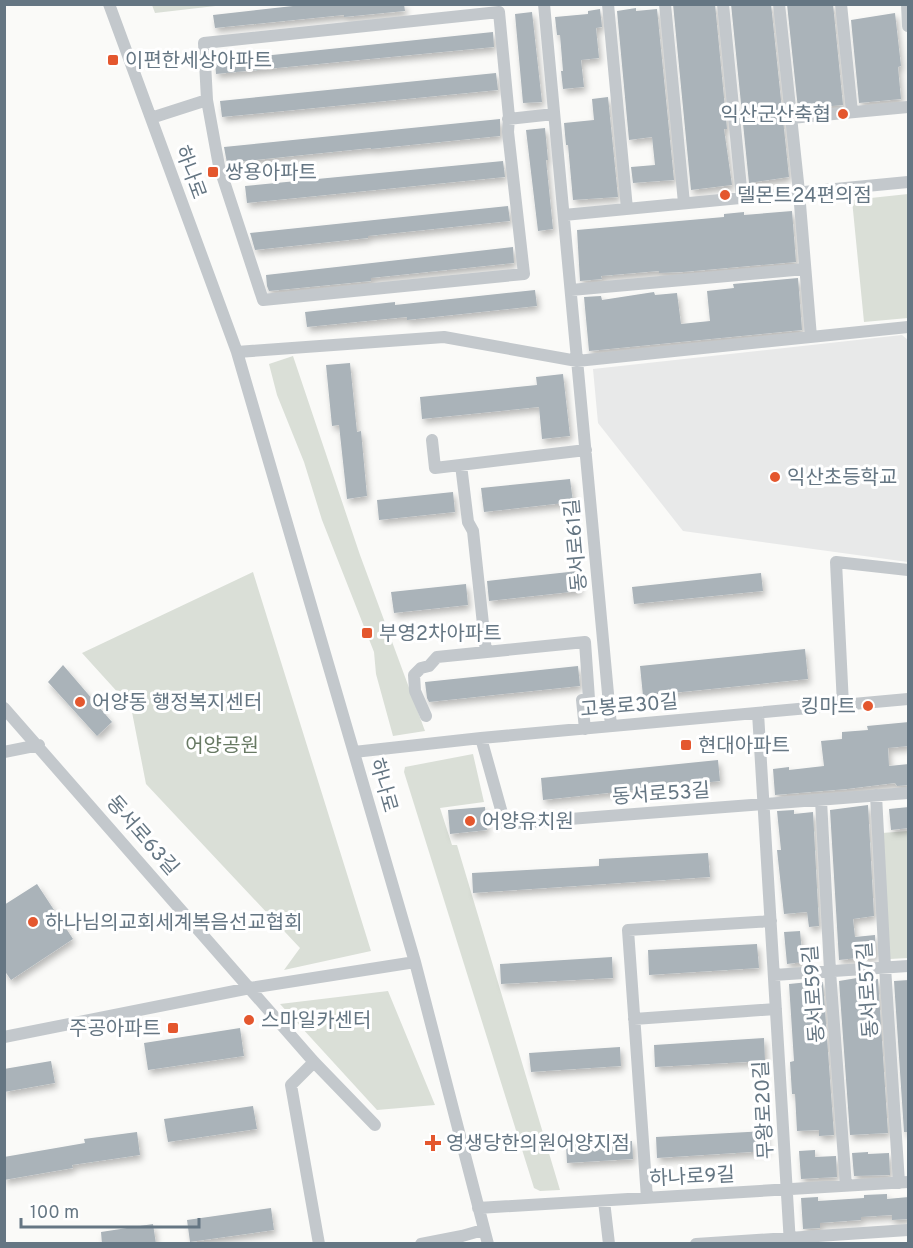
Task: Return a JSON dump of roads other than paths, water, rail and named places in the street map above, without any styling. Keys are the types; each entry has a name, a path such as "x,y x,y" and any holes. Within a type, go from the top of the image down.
{"street":[{"name":"하나로","path":"110,4 237,352 415,962 488,1244"},
{"name":"동서로61길","path":"544,4 611,726"},
{"path":"608,4 627,209"},
{"path":"665,4 684,203"},
{"path":"723,4 741,198"},
{"path":"779,4 799,192 811,337"},
{"path":"841,4 852,112"},
{"path":"907,4 909,26"},
{"path":"500,12 508,119 524,274 263,300 219,166 207,100 204,43 500,12"},
{"path":"151,118 207,100"},
{"path":"791,118 909,107"},
{"path":"508,119 554,114"},
{"path":"564,215 909,182"},
{"path":"571,290 806,269"},
{"path":"237,352 444,338 577,361 909,327"},
{"path":"432,440 435,468 586,450"},
{"path":"461,465 468,522 473,531 486,652"},
{"path":"843,705 836,562 909,570"},
{"path":"426,716 416,691 414,675 416,671 429,666 437,657 585,642 589,699 582,700 585,729"},
{"name":"고봉로30길","path":"354,752 480,738 909,699"},
{"name":"동서로63길","path":"4,708 39,745 314,1062 375,1125"},
{"name":"무왕로20길","path":"758,713 790,1241"},
{"name":"동서로53길","path":"480,738 505,824 909,793"},
{"path":"4,752 39,745"},
{"name":"동서로57길","path":"876,795 885,967 904,1183"},
{"name":"동서로59길","path":"821,800 830,971 846,1186"},
{"path":"647,1198 628,930 771,921"},
{"path":"4,1036 250,988 415,962"},
{"path":"774,975 909,966"},
{"path":"634,1019 776,1009"},
{"path":"314,1062 291,1084 319,1244"},
{"name":"하나로9길","path":"478,1208 904,1183"},
{"path":"604,1201 609,1244"},
{"path":"421,1244 483,1230"},
{"path":"696,1244 790,1241 909,1230"}],"place":[{"name":"이편한세상아파트","path":"113,60"},
{"name":"익산군산축협","path":"843,114"},
{"name":"쌍용아파트","path":"213,172"},
{"name":"델몬트24편의점","path":"725,195"},
{"name":"익산초등학교","path":"775,477"},
{"name":"부영2차아파트","path":"367,633"},
{"name":"어양동 행정복지센터","path":"80,702"},
{"name":"킹마트","path":"868,706"},
{"name":"현대아파트","path":"686,745"},
{"name":"어양유치원","path":"470,821"},
{"name":"하나님의교회세계복음선교협회","path":"33,922"},
{"name":"스마일카센터","path":"249,1020"},
{"name":"주공아파트","path":"173,1028"},
{"name":"영생당한의원어양지점","path":"433,1143"}],"park label":[{"name":"어양공원","path":"222,745"}]}
